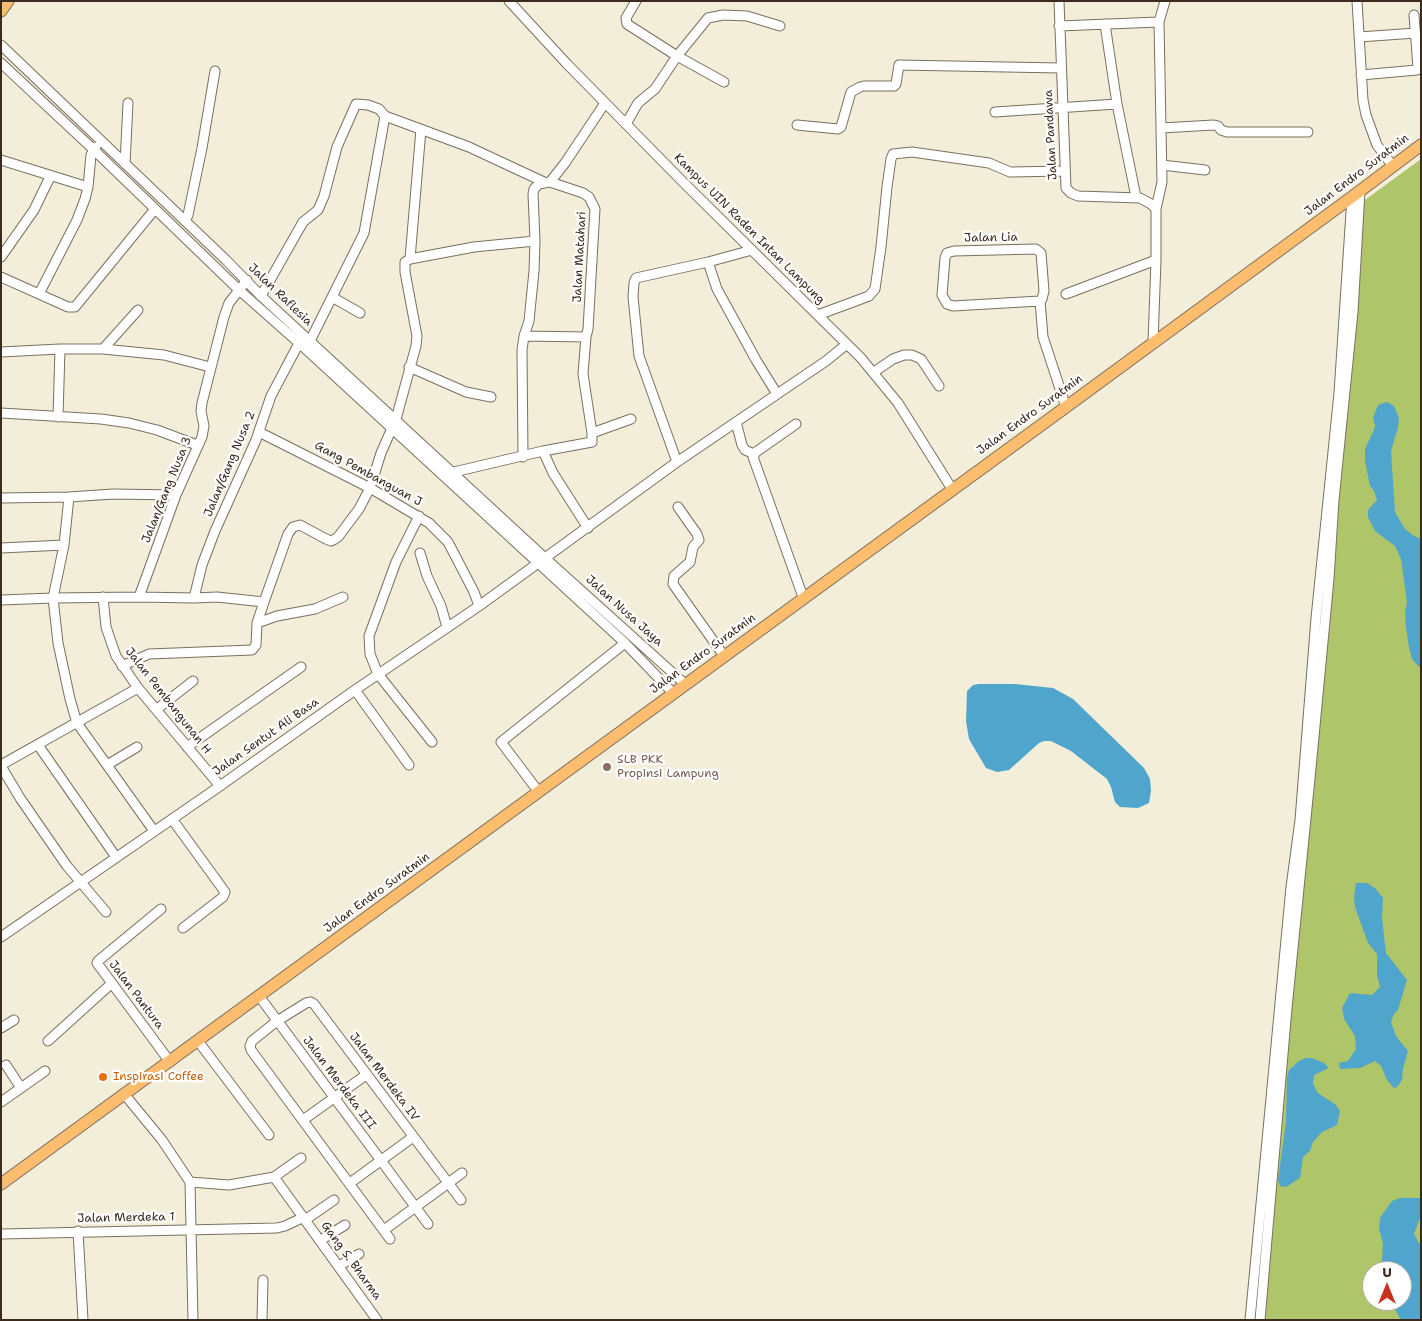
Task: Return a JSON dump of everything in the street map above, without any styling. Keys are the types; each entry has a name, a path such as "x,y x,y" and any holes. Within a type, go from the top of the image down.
{"main road":[{"path":"1,11 8,1"},
{"name":"Jalan Endro Suratmin","path":"1,1184 952,488 1066,407 1421,144"}],"street":[{"name":"Kampus UIN Raden Intan Lampung","path":"510,1 525,20 605,103 874,372 898,403 952,488"},
{"path":"636,1 626,18 627,24 677,56 724,82"},
{"name":"Jalan Pandawa","path":"1059,1 1060,68 1066,188 1071,193 1086,196 1136,197 1146,201 1156,209"},
{"path":"1153,342 1156,209 1162,182 1159,22 1165,1"},
{"path":"1357,1 1363,100 1366,115 1374,134 1395,164"},
{"path":"626,124 638,103 655,89 677,56 708,18 714,16 747,16 780,26"},
{"path":"1362,75 1417,70 1414,16"},
{"path":"1059,26 1159,22"},
{"path":"1105,24 1117,104 1136,197"},
{"path":"1360,37 1416,33"},
{"name":"Jalan Raflesia","path":"1,45 98,146 155,209 243,285 289,329 310,341 394,424"},
{"name":"Jalan Raflesia","path":"1,63 98,146 125,164 185,221 243,285 261,296 299,343 394,424 542,561"},
{"path":"797,125 838,129 841,127 851,92 864,86 894,86 899,65 1060,68"},
{"path":"185,221 188,215 202,148 215,71"},
{"path":"125,164 128,103"},
{"path":"523,457 522,350 529,321 535,241 534,189 538,184 547,182 565,163 605,103"},
{"name":"Jalan Matahari","path":"261,296 303,222 318,210 338,147 356,104 368,105 379,109 386,116 469,147 547,182 583,193 589,197 595,209 591,299 584,374 592,433"},
{"path":"995,112 1117,104"},
{"path":"310,341 362,238 367,224 386,116"},
{"path":"1161,128 1214,125 1227,132 1308,132"},
{"path":"410,259 421,129"},
{"path":"39,294 76,220 88,187 91,155 98,146"},
{"path":"818,315 869,296 875,289 882,247 887,186 893,154 912,152 989,163 1010,172 1065,171"},
{"path":"1,160 50,177 88,187"},
{"path":"1162,165 1205,170"},
{"path":"1,257 34,210 50,177"},
{"path":"1250,1320 1291,887 1300,820 1317,609 1356,194"},
{"path":"1260,1320 1287,1008 1353,312 1356,194"},
{"path":"1,277 68,307 78,305 155,209"},
{"path":"122,666 148,654 252,650 256,645 257,623 288,534 293,526 300,525 326,539 335,540 359,509 370,488 381,454 394,424 416,346 417,336 404,266 405,262 410,259 474,247 535,241"},
{"path":"677,462 640,356 633,297 634,283 636,278 752,250"},
{"name":"Jalan Lia","path":"1040,301 953,306 947,304 942,295 947,253 954,251 1039,250 1043,265 1044,291 1040,301 1043,337 1066,407"},
{"path":"1066,294 1156,260"},
{"path":"708,262 717,289 777,394"},
{"name":"Jalan/Gang Nusa 3","path":"140,597 176,495 204,430 201,410 210,367 226,310 243,285"},
{"path":"332,297 360,313"},
{"path":"103,349 138,310"},
{"path":"524,336 586,337"},
{"name":"Jalan/Gang Nusa 2","path":"194,598 202,565 214,531 259,432 271,396 299,343"},
{"name":"Jalan Sentut Ali Basa","path":"1,937 220,786 354,690 479,606 677,462 826,361 847,344"},
{"path":"58,417 60,349"},
{"path":"1,352 103,349 164,356 210,367"},
{"path":"874,372 893,359 904,355 912,355 921,359 939,386"},
{"path":"410,367 466,392 491,397"},
{"path":"1,413 101,419 129,423 157,430 197,445"},
{"path":"451,476 543,452 592,442 592,433 631,419"},
{"path":"736,422 742,445 745,450 754,454"},
{"path":"754,454 796,424"},
{"name":"Gang Pembanguan J","path":"259,432 370,488 419,516 448,542 474,592 479,606"},
{"path":"543,452 553,473 588,528"},
{"path":"754,454 754,460 803,597"},
{"path":"1,498 113,494 176,495"},
{"path":"68,497 64,545 53,598 60,656 77,723 154,831"},
{"path":"678,507 697,534 699,540 693,547 690,562 674,576 673,584 724,656"},
{"path":"419,516 396,562 374,620 369,636 370,654 378,674 432,742"},
{"path":"1,548 64,545"},
{"path":"420,553 446,627"},
{"name":"Jalan Nusa Jaya","path":"542,561 673,693"},
{"name":"Jalan Nusa Jaya","path":"542,561 685,684"},
{"path":"1,600 103,597 217,597 264,602"},
{"name":"Jalan Pembangunan H","path":"103,597 106,627 111,645 122,666 138,688 220,786"},
{"path":"257,623 277,616 315,609 343,597"},
{"path":"538,792 501,742 625,643"},
{"path":"187,747 301,667"},
{"path":"157,709 194,681"},
{"path":"106,912 80,882 25,805 1,765 138,688"},
{"path":"354,690 409,765"},
{"path":"38,745 116,858"},
{"path":"107,765 137,747"},
{"path":"172,819 225,892 223,898 183,928"},
{"name":"Jalan Pantura","path":"161,909 97,962 97,965 170,1062"},
{"path":"48,1041 111,984"},
{"name":"Jalan Merdeka III","path":"259,996 428,1224"},
{"name":"Jalan Merdeka IV","path":"278,1021 306,1003 312,1002 461,1200"},
{"path":"1,1028 14,1020"},
{"path":"278,1021 252,1041 250,1048 390,1239"},
{"path":"198,1041 269,1135"},
{"path":"6,1065 21,1088"},
{"path":"1,1102 45,1071"},
{"path":"303,1120 366,1075"},
{"path":"125,1095 162,1140 190,1182 190,1229 281,1227 304,1218 334,1200"},
{"path":"350,1183 413,1137"},
{"path":"190,1182 229,1185 274,1178 301,1158"},
{"path":"384,1230 462,1173"},
{"name":"Gang S. Bharma","path":"274,1178 378,1320"},
{"path":"321,1240 345,1225"},
{"name":"Jalan Merdeka 1","path":"1,1234 190,1229 193,1320"},
{"path":"78,1231 83,1320"},
{"path":"339,1266 359,1254"},
{"path":"262,1320 263,1280"}],"green space":[{"path":"1421,159 1421,1320 1263,1320 1354,208"}],"water":[{"path":"1387,402 1394,406 1399,418 1391,451 1395,512 1405,529 1421,539 1421,669 1412,659 1409,647 1405,612 1407,602 1401,559 1395,546 1375,531 1368,517 1368,510 1377,500 1370,486 1365,461 1365,449 1374,430 1373,418 1378,405"},
{"path":"1015,684 1053,688 1073,699 1144,768 1150,779 1149,803 1138,808 1120,807 1115,802 1107,779 1071,751 1051,741 1039,743 1009,770 997,772 986,768 969,739 966,721 967,691 973,685"},
{"path":"1356,883 1367,883 1375,888 1383,898 1382,918 1386,953 1407,980 1398,1010 1391,1022 1396,1036 1408,1051 1402,1080 1394,1088 1387,1080 1381,1066 1375,1061 1360,1068 1340,1069 1339,1063 1348,1061 1356,1049 1355,1036 1344,1019 1342,1008 1350,993 1372,995 1380,987 1377,975 1377,954 1368,943 1355,907"},
{"path":"1312,1058 1324,1063 1329,1068 1314,1075 1313,1084 1318,1093 1336,1105 1340,1111 1337,1125 1322,1132 1313,1142 1310,1151 1303,1157 1300,1178 1286,1187 1280,1186 1278,1180 1286,1122 1287,1078 1289,1070 1299,1061"},
{"path":"1400,1198 1420,1198 1421,1215 1414,1234 1421,1247 1421,1320 1401,1320 1396,1311 1412,1311 1412,1261 1382,1261 1383,1244 1379,1228 1380,1218 1392,1201"}],"place":[{"name":"SLB PKK Propinsi Lampung","path":"607,767"},
{"name":"Inspirasi Coffee","path":"103,1077"}]}
